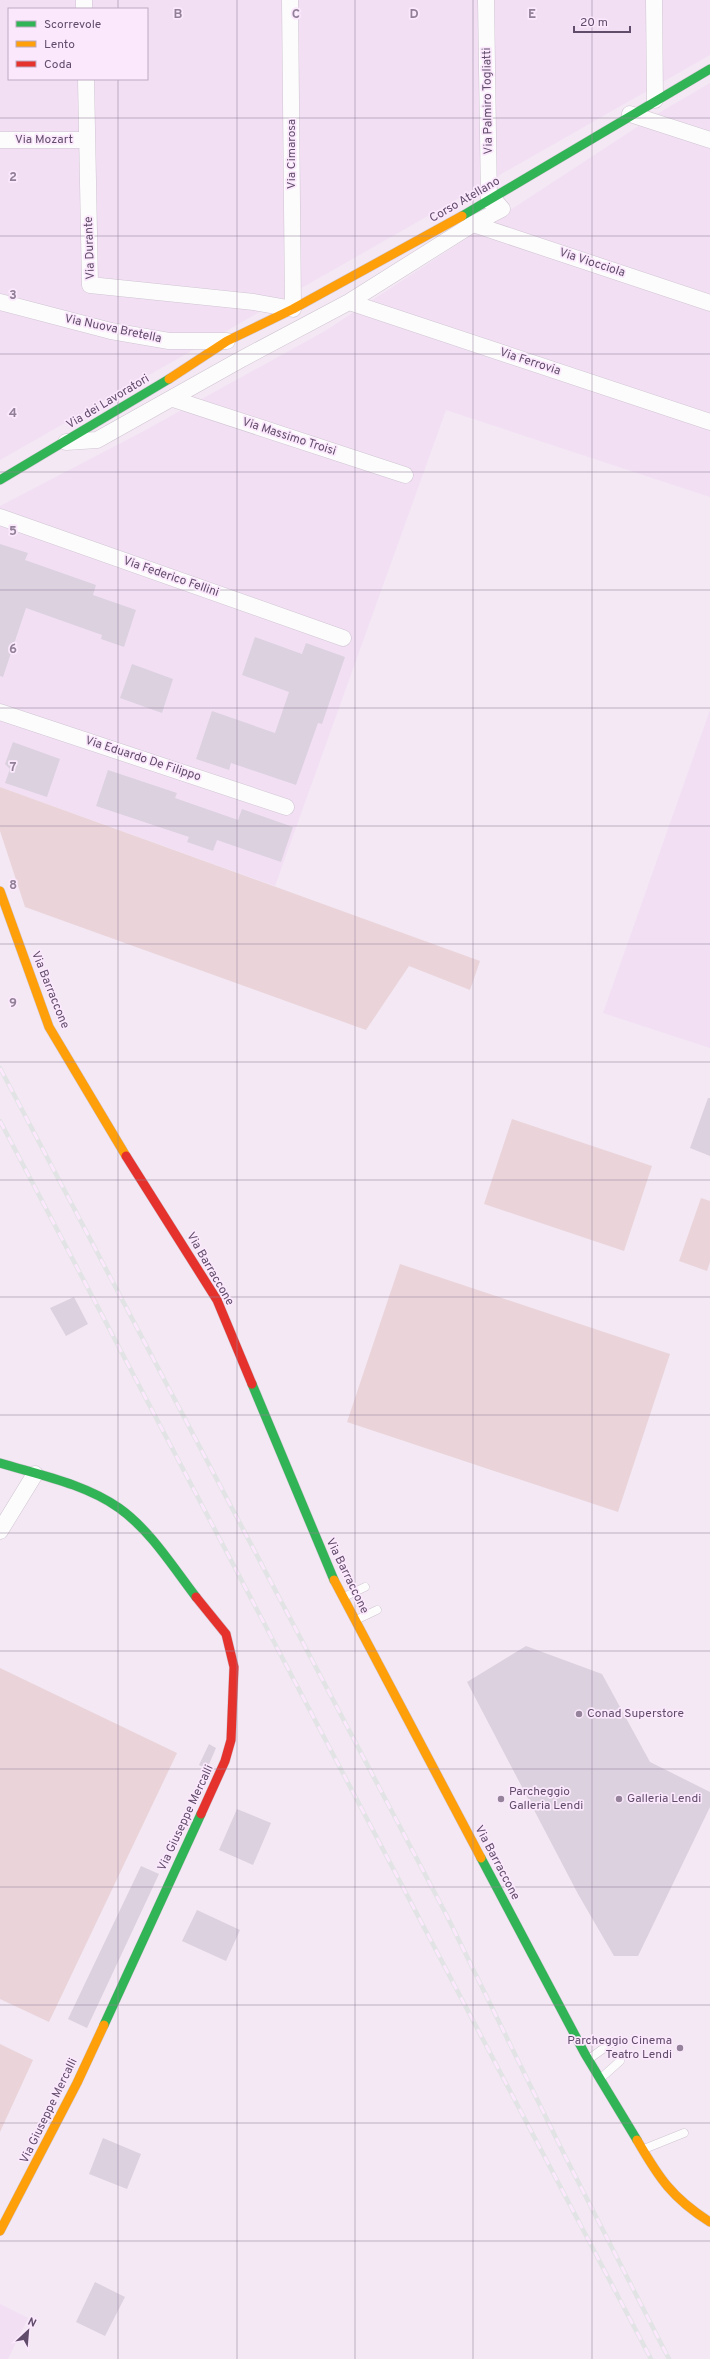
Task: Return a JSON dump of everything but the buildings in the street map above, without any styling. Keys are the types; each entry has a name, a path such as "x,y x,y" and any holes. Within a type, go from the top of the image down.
{"street":[{"name":"Via Cimarosa","path":"290,0 293,309"},
{"name":"Via Palmiro Togliatti","path":"486,0 489,201"},
{"path":"654,0 655,100"},
{"name":"Corso Atellano","path":"227,341 293,309 489,201 630,114 710,69"},
{"name":"Via Durante","path":"86,80 90,285 254,302 293,309"},
{"path":"630,114 710,140"},
{"name":"Via Mozart","path":"0,140 87,140"},
{"path":"64,442 97,440 238,361 349,302 473,224 502,209 497,203 489,201"},
{"name":"Via Viocciola","path":"473,224 710,303"},
{"name":"Via Nuova Bretella","path":"0,302 117,332 169,341 227,341"},
{"name":"Via Ferrovia","path":"349,302 710,422"},
{"name":"Via dei Lavoratori","path":"0,480 150,391 227,341"},
{"name":"Via Massimo Troisi","path":"173,398 405,475"},
{"name":"Via Federico Fellini","path":"0,517 343,638"},
{"name":"Via Eduardo De Filippo","path":"0,712 286,807"},
{"name":"Via Barraccone","path":"0,891 49,1027 103,1119 216,1300 330,1574 344,1596 355,1620 600,2079 659,2178 688,2208 710,2222"},
{"name":"Via Giuseppe Mercalli","path":"0,1463 87,1490 119,1508 142,1529 226,1634 234,1667 231,1740 225,1761 77,2083 0,2231"},
{"path":"0,1531 35,1474"}],"lane":[{"path":"344,1596 365,1587"},
{"path":"355,1620 377,1610"},
{"path":"589,2059 611,2043"},
{"path":"600,2079 620,2061"},
{"path":"642,2150 684,2133"}],"shaded area":[{"path":"0,0 710,0 710,55 0,460"},
{"path":"710,83 710,497 446,410 275,886 0,787 0,506 142,432 325,331 657,114"},
{"path":"710,710 710,1048 603,1013"},
{"path":"0,787 480,961 470,990 409,966 366,1030 25,907 0,831"},
{"path":"512,1119 652,1166 624,1251 484,1204"},
{"path":"701,1198 710,1201 710,1262 707,1271 679,1261"},
{"path":"400,1264 670,1354 618,1512 347,1422"},
{"path":"0,1668 177,1753 49,2022 0,1999"},
{"path":"0,2044 33,2060 0,2132"},
{"path":"0,2304 28,2318 8,2359 0,2359"}],"railway":[{"path":"0,1068 447,1916 565,2156 669,2359"},
{"path":"0,1121 651,2359"}],"traffic: fast":[{"path":"462,216 710,69"},
{"path":"0,480 169,379"},
{"path":"252,1384 334,1580"},
{"path":"0,1463 77,1486 119,1508 151,1538 196,1597"},
{"path":"104,2025 201,1814"},
{"path":"481,1858 585,2054 637,2140"}],"traffic: slow":[{"path":"169,379 227,341 293,309 462,216"},
{"path":"0,891 49,1027 126,1156"},
{"path":"334,1580 481,1858"},
{"path":"0,2231 77,2083 104,2025"},
{"path":"637,2140 652,2165 676,2196 710,2222"}],"traffic: jam":[{"path":"126,1156 217,1300 252,1384"},
{"path":"196,1597 226,1634 234,1667 231,1740 225,1761 201,1814"}],"place":[{"name":"Conad Superstore","path":"579,1714"},
{"name":"Parcheggio Galleria Lendi","path":"501,1799"},
{"name":"Galleria Lendi","path":"619,1799"},
{"name":"Parcheggio Cinema Teatro Lendi","path":"680,2048"}]}
